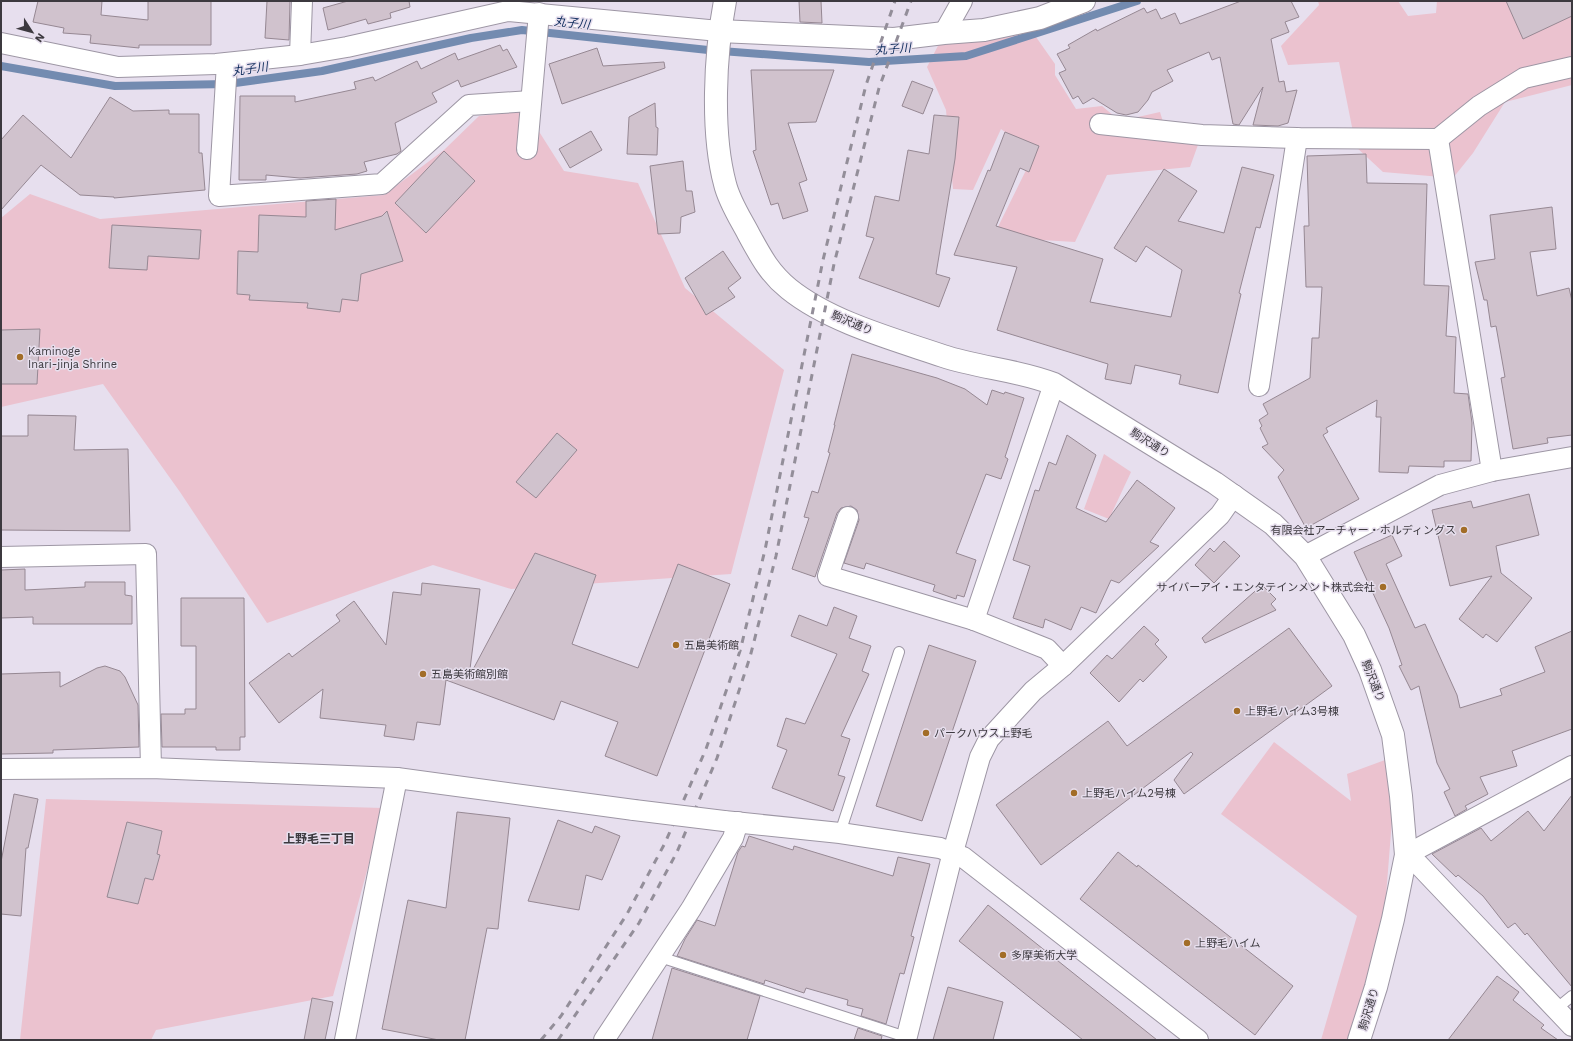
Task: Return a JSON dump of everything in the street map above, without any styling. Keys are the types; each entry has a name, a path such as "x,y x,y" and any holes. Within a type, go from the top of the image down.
{"street":[{"path":"300,55 302,1"},
{"name":"駒沢通り","path":"725,1 719,31 717,126 725,185 752,240 770,272 790,290 837,318 945,357 1038,378 1054,384 1234,495 1273,524 1305,556 1354,635 1370,670 1392,735 1401,796 1406,854 1391,927 1376,987 1359,1040"},
{"path":"944,33 962,1"},
{"path":"1,43 118,67 227,63 300,55 347,47 508,6 539,13 662,27 894,39 984,30 1040,18 1084,1"},
{"path":"527,149 539,13"},
{"path":"227,63 219,196 382,184 469,105 531,101"},
{"path":"1100,124 1202,135 1297,138 1438,139 1480,106 1524,78 1572,67"},
{"path":"1259,386 1297,138"},
{"path":"1438,139 1492,471"},
{"path":"974,620 1054,384"},
{"path":"1305,556 1440,485 1492,471 1572,457"},
{"path":"906,1039 953,852 980,757 989,739 1033,691 1063,666 1220,515 1234,495"},
{"path":"848,517 828,576 974,620 1047,649 1063,666"},
{"path":"1,557 146,554 151,768"},
{"path":"1572,766 1406,854 1424,869 1572,1026"},
{"path":"1,769 151,768 397,778 634,810 840,833 940,848 953,852 972,862 1198,1040"},
{"path":"345,1040 397,778"},
{"path":"604,1040 691,910 733,838 731,822"}],"lane":[{"path":"840,833 899,652"},
{"path":"660,957 906,1039"},
{"path":"1556,1009 1572,996"}],"shaded area":[{"path":"1318,1 1398,1 1408,16 1436,13 1437,1 1572,1 1572,85 1505,102 1473,153 1453,178 1383,172 1356,147 1339,62 1288,65 1281,46 1319,5"},
{"path":"1029,27 1055,64 1055,75 1076,109 1102,106 1120,121 1160,112 1167,135 1199,142 1190,167 1107,175 1075,242 993,237 1033,156 1025,147 1001,129 973,190 953,189 946,110 927,67 941,40"},
{"path":"526,111 564,171 638,183 685,288 784,370 731,574 511,589 433,565 267,623 180,492 103,384 1,407 1,218 30,194 100,219 384,195 444,150 479,116"},
{"path":"1104,454 1131,472 1109,519 1084,509"},
{"path":"1274,742 1351,801 1347,774 1385,760 1392,820 1384,921 1350,1040 1321,1040 1357,916 1221,814"},
{"path":"46,799 384,808 333,996 156,1030 151,1040 20,1040"}],"building":[{"path":"38,1 102,1 101,15 148,20 148,1 211,1 211,45 139,45 139,48 90,43 91,35 63,33 64,28 33,22"},
{"path":"267,1 290,1 289,40 265,38"},
{"path":"348,1 409,1 410,7 390,13 391,18 368,24 366,19 328,30 323,8"},
{"path":"799,1 821,1 822,23 800,22"},
{"path":"1241,1 1291,1 1299,17 1285,22 1289,32 1271,39 1279,82 1284,81 1286,92 1297,90 1288,123 1278,126 1253,125 1263,87 1239,125 1233,124 1220,57 1212,60 1209,52 1167,70 1173,81 1152,92 1148,100 1138,112 1126,115 1117,113 1093,98 1083,104 1078,96 1073,99 1059,73 1066,70 1057,54 1070,48 1068,45 1096,29 1097,31 1144,8 1147,13 1156,9 1161,19 1175,13 1180,24"},
{"path":"1506,1 1572,1 1572,16 1523,39"},
{"path":"500,45 503,51 507,49 517,67 461,87 458,80 432,93 437,102 395,123 401,151 397,154 364,162 367,171 357,174 300,178 266,175 266,180 239,180 240,96 295,96 295,102 356,89 354,82 373,77 375,81 417,61 421,69 455,53 458,60"},
{"path":"597,48 603,66 664,62 665,68 562,104 549,64"},
{"path":"751,70 834,70 816,122 788,123 807,180 799,183 808,211 783,219 778,203 771,205 753,151 756,150"},
{"path":"912,81 933,89 923,114 902,106"},
{"path":"110,97 133,111 169,110 169,114 199,114 199,153 202,153 205,190 114,198 80,195 41,165 1,210 1,140 23,115 71,158"},
{"path":"655,103 656,127 658,128 657,155 627,154 629,117"},
{"path":"934,115 959,117 955,159 936,274 950,278 939,307 859,278 874,238 866,236 875,196 899,201 908,150 929,154"},
{"path":"591,131 602,150 570,168 559,149"},
{"path":"1005,132 1039,146 1029,172 1020,168 996,226 1103,259 1090,302 1171,317 1182,270 1146,246 1136,262 1114,248 1164,169 1197,191 1178,221 1224,233 1242,167 1274,175 1260,228 1256,227 1239,293 1241,294 1218,393 1179,384 1181,375 1135,365 1131,384 1105,379 1108,364 997,330 1017,267 954,255"},
{"path":"444,151 475,181 426,233 395,203"},
{"path":"1366,154 1367,183 1427,184 1424,285 1449,286 1446,336 1456,337 1454,393 1468,394 1472,423 1471,461 1444,461 1444,467 1409,466 1408,473 1379,472 1381,417 1376,417 1377,400 1326,428 1328,432 1323,435 1359,499 1306,528 1278,477 1284,470 1262,447 1268,444 1260,428 1262,426 1259,420 1268,414 1263,404 1310,378 1312,338 1319,338 1322,287 1306,287 1304,226 1309,226 1307,156"},
{"path":"683,161 686,191 692,191 695,212 681,217 680,233 658,234 650,166"},
{"path":"336,199 335,230 382,216 387,211 403,261 361,274 358,301 342,299 340,312 307,308 308,303 249,300 250,295 237,294 238,251 258,252 259,215 306,217 306,201"},
{"path":"1552,207 1556,249 1530,252 1537,296 1569,288 1572,301 1572,435 1547,438 1548,443 1513,449 1501,378 1505,377 1496,326 1491,327 1487,300 1484,300 1475,262 1495,259 1490,215"},
{"path":"112,225 201,230 199,259 148,256 147,270 109,268"},
{"path":"723,251 741,278 728,288 735,297 706,315 685,278"},
{"name":"Kaminoge Inari-jinja Shrine","path":"40,329 37,384 1,384 1,330"},
{"path":"852,354 937,378 965,389 987,405 992,390 1004,394 1005,392 1024,398 1005,457 1008,459 1001,479 986,474 956,553 976,560 964,597 957,595 956,599 933,591 935,585 866,563 864,569 844,563 859,520 857,510 851,506 841,508 837,513 815,577 792,569 809,518 804,517 812,491 818,493 830,453 828,452 834,425"},
{"path":"28,415 76,416 74,450 128,449 130,531 1,530 1,436 28,436"},
{"path":"557,433 577,450 536,498 516,482"},
{"path":"1067,435 1096,455 1076,508 1106,522 1137,480 1175,508 1150,542 1159,546 1119,583 1111,580 1096,613 1081,607 1071,630 1045,619 1043,628 1013,618 1030,566 1013,560 1035,490 1039,491 1049,462 1056,465"},
{"path":"1529,494 1539,535 1496,546 1501,573 1532,598 1497,642 1486,634 1483,638 1459,619 1492,576 1450,586 1432,510 1471,501 1473,508"},
{"path":"1392,535 1402,556 1386,564 1415,628 1425,624 1457,695 1460,708 1502,695 1500,689 1545,672 1535,647 1572,631 1572,729 1512,751 1517,766 1480,777 1488,794 1465,806 1467,809 1455,816 1444,792 1450,789 1437,763 1419,686 1411,690 1399,666 1402,665 1389,628 1354,552"},
{"path":"1224,541 1240,556 1214,583 1195,565 1210,548 1214,552"},
{"path":"535,553 596,575 572,644 638,668 678,564 730,584 657,776 605,756 618,722 561,701 554,720 446,680 440,725 417,722 414,740 384,736 386,725 320,718 323,689 279,723 249,683 289,653 292,657 340,621 336,615 354,601 386,645 393,592 421,595 422,583 480,589 469,677"},
{"path":"25,569 25,590 85,587 85,582 125,582 125,595 132,596 132,624 33,624 33,617 1,618 1,570"},
{"path":"1262,585 1276,599 1271,604 1276,610 1205,643 1202,638"},
{"path":"181,598 244,598 245,737 240,737 240,750 216,750 216,747 162,747 161,714 185,714 185,709 196,709 196,646 181,646"},
{"path":"834,607 857,616 849,638 871,646 862,671 869,674 841,736 850,739 838,775 845,777 833,811 772,788 787,750 777,746 786,718 805,724 837,654 791,636 799,615 827,626"},
{"path":"1144,626 1159,640 1155,644 1167,657 1143,682 1140,679 1119,702 1090,673 1107,655 1112,659"},
{"path":"1289,628 1332,686 1184,794 1174,780 1193,754 1191,752 1041,865 996,805 1108,721 1127,746"},
{"name":"パークハウス上野毛","path":"929,645 976,661 922,821 876,806"},
{"path":"105,666 120,671 125,677 138,705 139,747 53,750 53,753 1,754 1,674 60,672 60,687 97,668"},
{"path":"14,794 38,799 28,848 26,848 21,916 1,914 1,862"},
{"path":"1572,795 1572,987 1527,933 1525,935 1515,923 1508,928 1483,896 1458,875 1456,877 1432,854 1481,828 1491,841 1528,811 1544,831"},
{"path":"457,812 510,818 498,929 487,928 465,1040 439,1040 382,1029 408,900 446,908"},
{"path":"558,820 592,833 595,826 620,836 602,880 586,875 579,910 528,901"},
{"path":"127,822 162,831 157,854 160,855 153,880 145,878 138,904 107,897"},
{"path":"749,836 793,850 794,846 893,876 898,857 930,864 911,936 914,937 904,974 900,973 886,1024 861,1016 863,1009 847,1005 848,1000 806,988 804,993 765,980 764,984 677,956 685,939 697,920 715,926 738,852 742,846 745,847"},
{"name":"上野毛ハイム","path":"1118,852 1137,867 1138,865 1293,986 1255,1035 1080,899"},
{"path":"988,905 1157,1040 1083,1040 959,941"},
{"path":"672,968 760,996 747,1040 652,1040"},
{"path":"1497,976 1519,992 1513,1000 1544,1025 1541,1028 1558,1040 1448,1040"},
{"path":"948,987 1003,1002 993,1040 933,1040"},
{"path":"312,998 333,1002 325,1040 304,1040"},
{"path":"858,1028 882,1036 881,1040 854,1040"}],"waterway":[{"name":"丸子川","path":"1,66 115,86 228,84 322,71 471,38 522,30 708,50 869,62 966,56 1137,1"}],"railway":[{"path":"541,1040 561,1016 627,914 665,843 706,749 740,651 765,550 823,260 866,85 895,1"},
{"path":"558,1040 639,923 677,852 717,758 750,657 776,556 834,264 879,88 911,1"}],"place":[{"name":"Kaminoge Inari-jinja Shrine","path":"20,357"},
{"name":"有限会社アーチャー・ホルディングス","path":"1464,530"},
{"name":"サイバーアイ・エンタテインメント株式会社","path":"1383,587"},
{"name":"五島美術館","path":"676,645"},
{"name":"五島美術館別館","path":"423,674"},
{"name":"上野毛ハイム3号棟","path":"1237,711"},
{"name":"パークハウス上野毛","path":"926,733"},
{"name":"上野毛ハイム2号棟","path":"1074,793"},
{"name":"上野毛ハイム","path":"1187,943"},
{"name":"多摩美術大学","path":"1003,955"}],"district":[{"name":"上野毛三丁目","path":"319,839"}]}
